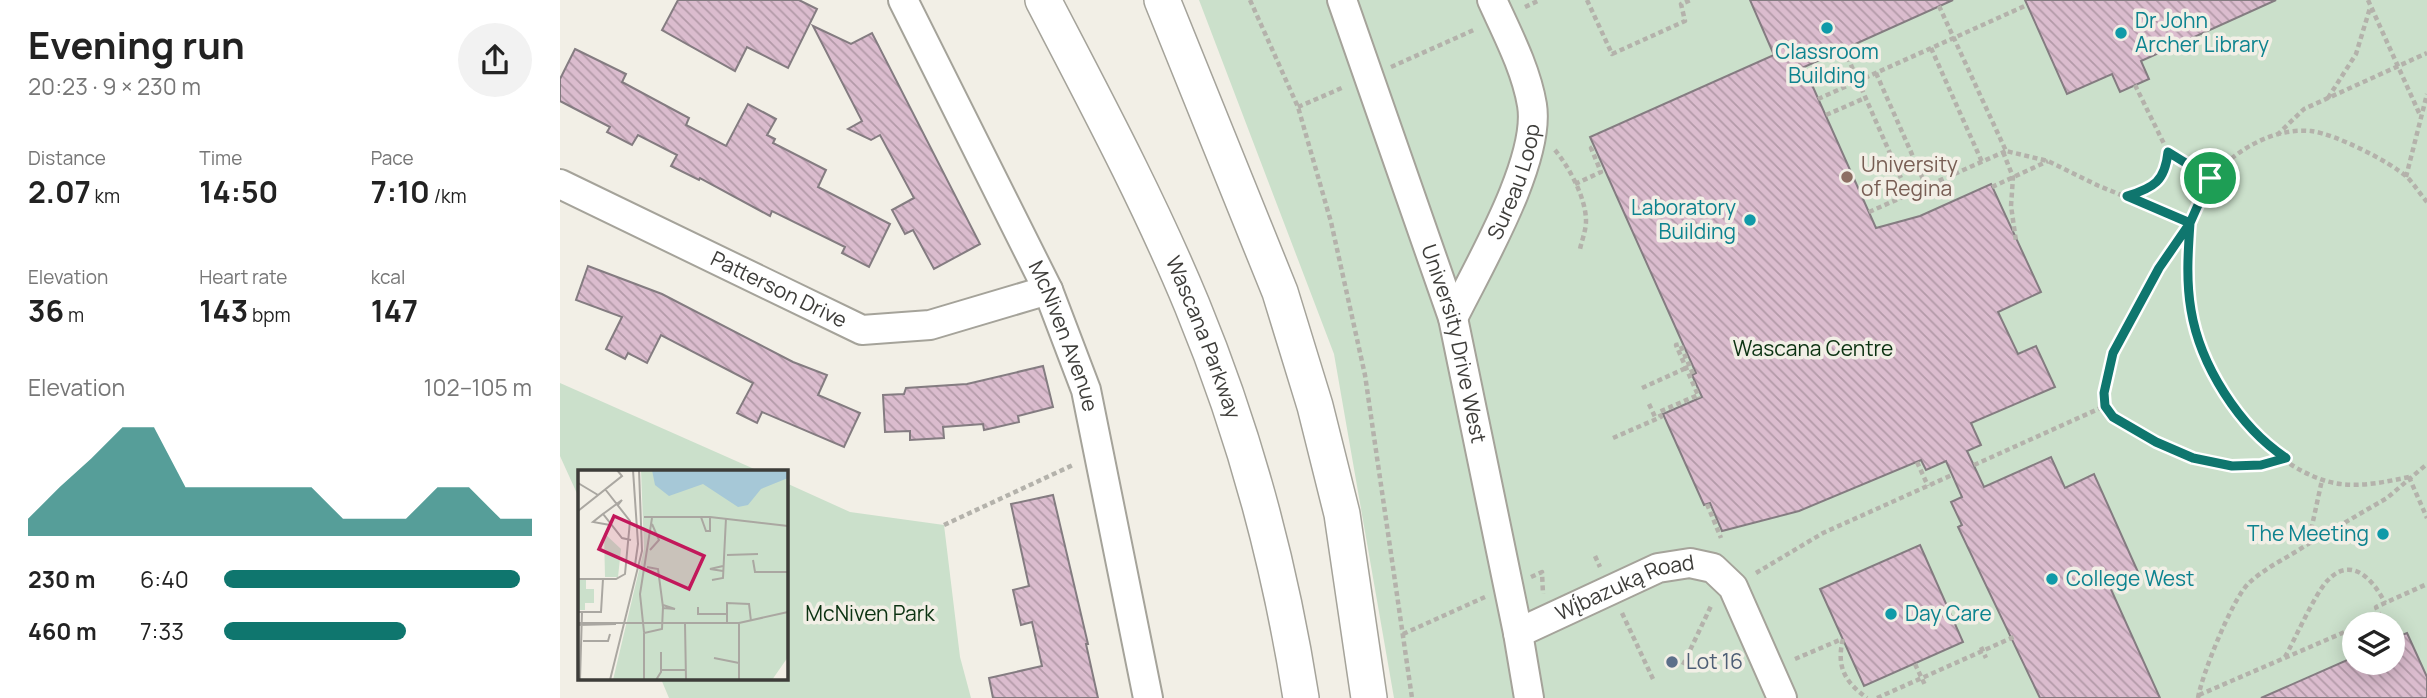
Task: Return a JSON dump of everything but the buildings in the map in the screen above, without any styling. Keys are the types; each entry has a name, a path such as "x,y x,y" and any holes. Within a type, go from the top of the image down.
{"main road":[{"name":"Wascana Parkway","path":"1043,0 1192,305 1234,418 1273,557 1289,625 1301,698"},
{"path":"1162,0 1280,292 1315,406 1342,514 1369,698"}],"street":[{"name":"McNiven Avenue","path":"903,0 1048,290 1086,390 1148,698"},
{"name":"University Drive West","path":"1342,0 1453,318 1509,587 1528,698"},
{"name":"Sureau Loop","path":"1453,318 1510,199 1531,139 1532,107 1496,9"},
{"name":"Patterson Drive","path":"560,184 862,330 930,325 1048,290"},
{"name":"Wį́bazuką Road","path":"1518,633 1658,568 1690,563 1713,568 1733,587 1782,698"}],"path":[{"path":"1250,0 1298,107 1331,222 1365,375 1412,698"},
{"path":"1298,107 1368,77 1496,9 1540,0"},
{"path":"1587,0 1612,54 1685,21 1681,4 1691,0"},
{"path":"2368,0 2420,115"},
{"path":"1818,99 2027,5"},
{"path":"1939,6 2014,177 2011,206 2016,240"},
{"path":"2328,99 2356,54 2371,6"},
{"path":"1931,48 1982,162"},
{"path":"1844,49 1908,194"},
{"path":"2286,458 2261,465 2232,466 2193,458 2156,442 2113,417 2105,406 2104,393 2113,353 2139,300 2190,223 2210,178 2227,160 2277,135 2304,109 2427,53"},
{"path":"1876,73 1926,186"},
{"path":"2135,85 2168,152 2210,178"},
{"path":"2406,177 2427,94"},
{"path":"1826,116 1865,99"},
{"path":"2277,135 2312,131 2351,146 2406,177 2427,202"},
{"path":"1575,184 1601,172 1591,148 1594,147"},
{"path":"1554,149 1564,161 1575,184 1586,221 1580,249"},
{"path":"1869,212 2004,152 2048,161 2190,223"},
{"path":"2127,196 2144,191 2159,181 2166,170 2168,152"},
{"path":"1992,187 2048,161"},
{"path":"2190,223 2189,295 2204,350 2237,411 2273,450 2322,480 2368,485 2409,477"},
{"path":"1613,438 1661,417 1659,412 1699,397 1676,345 1680,344 1693,374"},
{"path":"1642,388 1686,368"},
{"path":"1649,404 1656,419"},
{"path":"1974,465 2105,406"},
{"path":"944,525 1099,453"},
{"path":"1917,462 1928,486"},
{"path":"2198,697 2214,648 2239,596 2250,582 2387,498 2427,464"},
{"path":"1683,666 1716,594 1733,587 1823,533 1952,475"},
{"path":"2409,477 2427,518"},
{"path":"2308,544 2322,480"},
{"path":"1707,504 1721,538"},
{"path":"1595,556 1653,679"},
{"path":"2284,658 2327,581 2340,573 2355,570 2366,575 2375,583 2385,603"},
{"path":"1403,634 1542,572"},
{"path":"2378,612 2376,607 2427,584"},
{"path":"2198,697 2342,633"},
{"path":"1877,698 1982,649 2017,636"},
{"path":"1795,659 1843,639 1840,666 1846,680 1867,698"},
{"path":"1982,649 1986,658"},
{"path":"1915,664 1925,685"}],"green space":[{"name":"Wascana Centre","path":"1199,0 2427,0 2427,698 1394,698 1334,354"},
{"path":"560,383 756,470 578,470 578,496 560,456"},
{"name":"McNiven Park","path":"788,484 850,512 944,525 960,657 971,698 669,698 661,680 788,680"}],"place":[{"name":"Classroom Building","path":"1827,28"},
{"name":"Dr John Archer Library","path":"2121,33"},
{"name":"University of Regina","path":"1847,177"},
{"name":"Laboratory Building","path":"1750,220"},
{"name":"The Meeting","path":"2383,534"},
{"name":"College West","path":"2052,579"},
{"name":"Day Care","path":"1891,614"},
{"name":"Lot 16","path":"1672,662"}],"route":[{"path":"2210,178 2188,167 2168,152 2166,170 2159,181 2144,191 2127,196 2190,223 2187,277 2191,314 2209,363 2237,411 2273,450 2286,458 2261,465 2232,466 2193,458 2156,442 2113,417 2105,406 2104,393 2113,353 2133,311 2190,223 2197,199 2210,178"}]}
